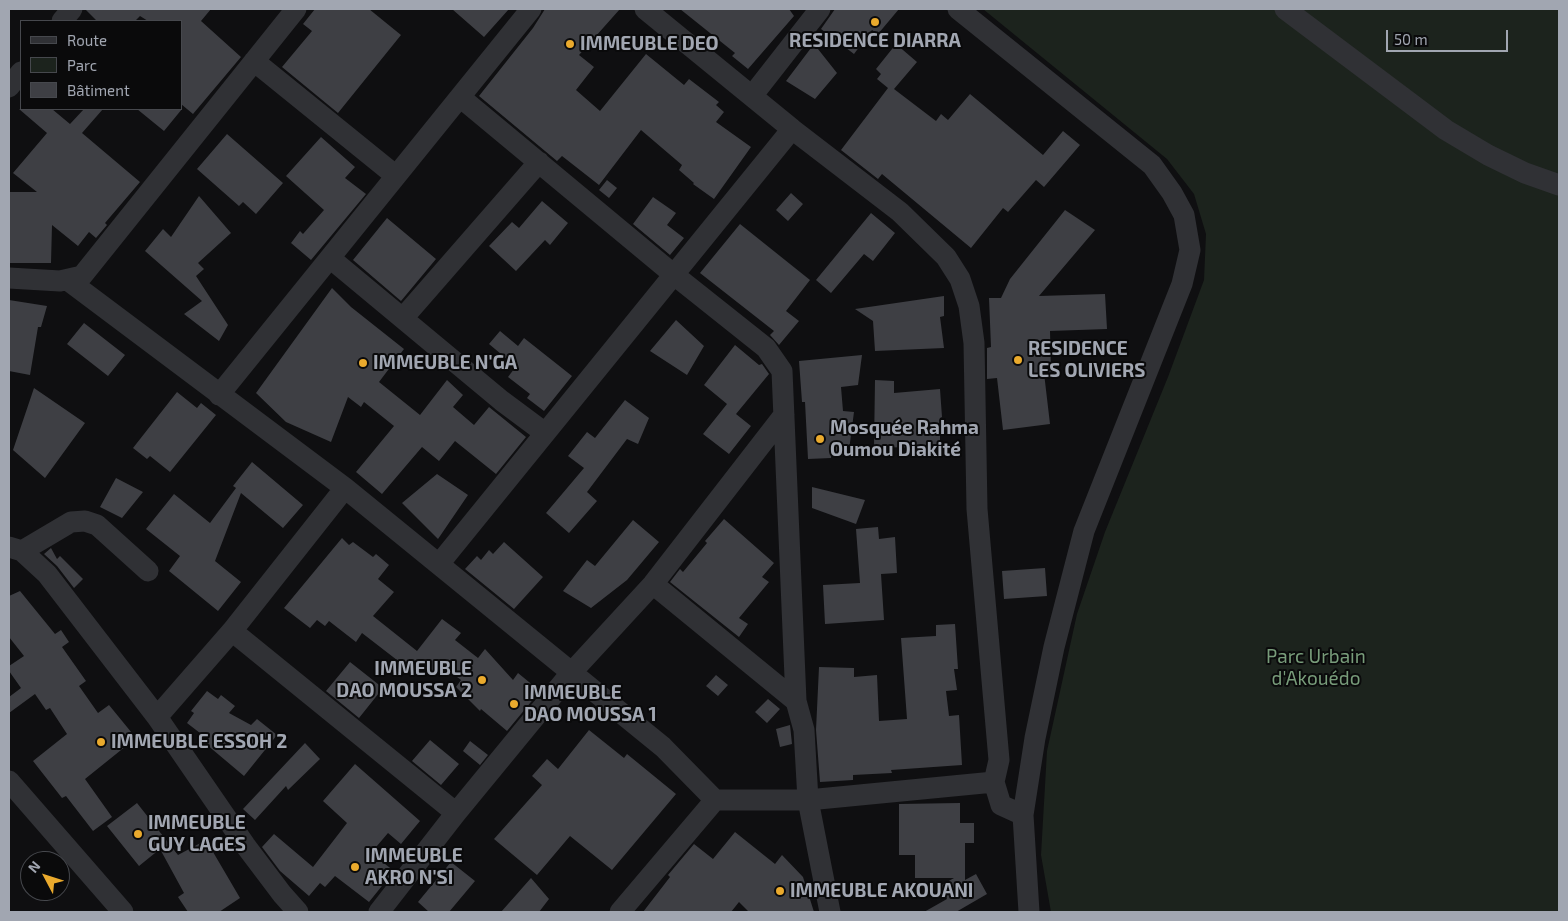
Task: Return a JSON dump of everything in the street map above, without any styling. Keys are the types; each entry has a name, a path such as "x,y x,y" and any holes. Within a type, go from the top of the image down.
{"street":[{"path":"63,20 72,9"},
{"path":"9,278 69,281 82,276 296,9"},
{"path":"218,395 531,9"},
{"path":"645,9 792,129 900,212 946,257 960,279 969,306 974,343 977,509 999,760 994,782 1001,805 1023,815"},
{"path":"752,96 820,9"},
{"path":"958,9 1152,165 1172,192 1184,215 1190,250 1182,284 1084,531 1054,647 1035,738 1023,815 1029,912"},
{"path":"1285,9 1446,130 1488,156 1524,173 1559,185"},
{"path":"254,61 396,176"},
{"path":"9,87 20,73"},
{"path":"460,97 673,274 766,348 776,359 782,371 796,701 804,730 808,800 830,912"},
{"path":"439,564 792,129"},
{"path":"403,318 538,162"},
{"path":"330,258 502,401 545,433"},
{"path":"69,281 218,395 345,488 662,747 715,800 808,800 994,782"},
{"path":"379,912 456,813 571,673 652,584 784,415"},
{"path":"157,717 232,631 345,488"},
{"path":"148,571 97,526 85,521 71,522 16,549 47,574 157,717 245,845 298,912"},
{"path":"652,584 796,701"},
{"path":"232,631 456,813"},
{"path":"9,780 123,912"},
{"path":"620,912 715,800"}],"green space":[{"name":"Parc Urbain d'Akouédo","path":"983,9 1559,9 1559,912 1051,912 1041,855 1047,751 1077,614 1105,532 1168,377 1204,280 1206,234 1194,194 1167,159"}],"building":[{"path":"85,9 211,9 201,21 241,57 193,114 182,105 182,20 146,20 140,16 136,20 96,20"},
{"path":"315,9 369,9 401,35 338,113 282,67 312,31 303,24"},
{"path":"452,9 509,9 484,37"},
{"path":"545,9 620,9 579,55 594,67 576,90 600,111 646,54 684,85 689,79 719,102 716,105 724,112 716,122 751,147 714,199 693,184 679,170 682,165 641,130 599,185 562,156 557,161 479,96 533,28"},
{"path":"680,9 789,9 794,16 748,69 732,56 735,53"},
{"path":"835,9 899,9 878,34 872,30 854,54 821,29"},
{"path":"814,44 837,73 815,99 786,81"},
{"path":"896,44 917,62 894,89 936,121 941,114 948,120 970,94 1043,155 1063,131 1080,145 1044,187 1036,180 1008,212 1003,208 971,248 882,174 878,179 841,150 888,88 877,79 881,74 876,69"},
{"path":"20,110 53,110 70,124 83,110 102,110 82,133 140,182 105,223 107,225 96,238 89,232 78,246 52,225 51,263 9,263 9,192 37,192 13,173 47,133"},
{"path":"138,110 181,110 164,131"},
{"path":"227,134 283,183 256,214 243,202 239,206 197,169"},
{"path":"321,137 355,167 345,178 366,194 311,260 291,243 300,231 303,234 324,210 286,176"},
{"path":"607,180 617,188 609,198 599,190"},
{"path":"791,193 803,204 788,221 776,210"},
{"path":"199,196 231,233 198,263 204,269 196,276 228,325 219,341 184,314 202,301 145,251 163,229 171,237"},
{"path":"653,197 676,213 667,225 684,238 670,255 633,224"},
{"path":"542,201 568,223 550,245 545,240 516,271 489,246 512,222 519,228"},
{"path":"1065,210 1095,230 1039,296 1105,294 1107,329 1050,331 1051,372 1044,373 1050,424 1003,430 997,378 987,379 987,348 991,347 989,298 1001,298 1010,279"},
{"path":"871,213 895,233 873,261 864,254 831,293 816,280"},
{"path":"387,218 436,259 401,301 353,260"},
{"path":"740,224 810,280 786,311 799,321 779,345 770,335 774,331 700,273"},
{"path":"332,288 351,307 404,349 379,382 420,415 447,380 463,395 453,407 474,425 489,407 526,437 496,474 455,441 439,461 422,447 382,494 356,472 394,426 364,402 361,407 348,397 331,442 286,422 256,393"},
{"path":"944,296 944,316 940,317 944,348 875,351 873,321 855,309"},
{"path":"9,300 47,306 41,327 38,327 30,375 9,371"},
{"path":"676,320 704,346 687,375 650,351"},
{"path":"84,323 125,355 108,376 67,344"},
{"path":"500,331 518,346 524,338 572,376 544,411 527,398 530,394 508,377 514,369 505,362 507,359 489,344"},
{"path":"735,345 759,365 762,364 769,374 736,414 751,426 729,454 703,434 727,404 704,385"},
{"path":"862,355 858,385 841,387 843,411 854,412 848,458 832,451 831,458 808,459 805,402 802,402 799,361"},
{"path":"875,380 894,381 894,393 940,389 942,417 940,418 940,448 874,447"},
{"path":"34,388 85,423 45,478 13,450"},
{"path":"177,392 197,408 201,403 216,415 170,472 150,456 147,459 133,448"},
{"path":"625,400 649,418 638,444 627,439 587,492 597,501 569,533 546,513 584,468 568,456 587,432 595,438"},
{"path":"252,462 303,505 283,528 241,493 215,561 241,582 218,611 169,571 180,556 146,529 174,494 210,523 236,488 233,486"},
{"path":"437,474 468,495 438,539 402,503"},
{"path":"116,478 143,492 122,518 100,507"},
{"path":"812,487 865,500 856,524 812,508"},
{"path":"724,519 774,563 762,577 769,582 739,618 748,624 739,637 670,582 680,569 683,572 707,543 705,541"},
{"path":"633,520 659,542 627,580 591,608 563,591 587,560 595,566"},
{"path":"878,527 879,539 895,537 897,573 881,574 884,620 825,624 823,585 860,583 856,529"},
{"path":"342,538 349,545 353,542 373,557 376,554 389,565 378,579 394,592 373,616 417,651 442,619 461,633 455,640 478,658 485,649 513,680 518,673 540,691 507,731 481,709 480,711 456,687 461,680 440,664 431,676 411,660 406,667 362,633 356,642 329,621 325,626 317,620 310,628 284,608"},
{"path":"504,542 543,577 514,609 465,569 477,556 481,560 489,550 493,554"},
{"path":"51,548 57,559 60,556 83,579 74,588 57,566 44,554"},
{"path":"1045,568 1047,596 1004,599 1002,571"},
{"path":"20,591 55,634 61,630 69,642 62,647 86,681 79,686 98,713 109,705 136,738 85,779 112,817 93,831 66,796 62,798 33,761 67,734 50,708 46,710 35,694 9,713 9,697 21,688 9,671 9,666 24,656 9,637 9,596"},
{"path":"955,624 958,669 954,669 957,690 946,691 949,716 959,715 962,765 891,770 892,773 853,775 853,780 820,782 816,730 819,667 854,668 854,677 877,675 879,721 907,719 901,638 936,636 936,625"},
{"path":"350,662 383,688 359,718 326,691"},
{"path":"716,675 728,685 718,696 706,686"},
{"path":"207,691 218,699 221,695 235,706 229,713 251,725 257,719 277,735 244,776 206,744 209,740 187,723 194,713 191,711"},
{"path":"768,699 780,709 767,723 755,712"},
{"path":"790,725 792,744 780,747 776,729"},
{"path":"589,730 624,758 627,754 676,794 612,870 570,836 537,875 494,839 542,785 532,776 547,759 558,769"},
{"path":"430,740 459,764 441,785 412,761"},
{"path":"470,741 488,755 480,765 463,751"},
{"path":"305,743 320,759 288,790 286,786 255,820 243,809"},
{"path":"355,764 420,821 401,844 388,833 371,853 394,871 369,902 335,876 325,887 320,883 309,896 280,871 262,847 274,834 313,867 347,823 323,801"},
{"path":"137,803 178,855 206,840 240,898 219,912 188,912 178,897 184,893 160,849 139,866 107,826"},
{"path":"960,803 960,823 974,823 974,843 965,843 965,880 976,874 987,894 956,912 924,912 947,899 940,886 954,878 915,878 915,855 899,855 899,804"},
{"path":"735,832 775,864 782,855 803,877 814,912 749,912 739,902 731,912 643,912 670,877 668,875 694,844 713,859"},
{"path":"451,862 475,881 449,912 429,912 418,902"},
{"path":"531,878 549,899 539,912 501,912"}],"place":[{"name":"RESIDENCE DIARRA","path":"875,22"},
{"name":"IMMEUBLE DEO","path":"570,44"},
{"name":"RESIDENCE LES OLIVIERS","path":"1018,360"},
{"name":"IMMEUBLE N'GA","path":"363,363"},
{"name":"Mosquée Rahma Oumou Diakité","path":"820,439"},
{"name":"IMMEUBLE DAO MOUSSA 2","path":"482,680"},
{"name":"IMMEUBLE DAO MOUSSA 1","path":"514,704"},
{"name":"IMMEUBLE ESSOH 2","path":"101,742"},
{"name":"IMMEUBLE GUY LAGES","path":"138,834"},
{"name":"IMMEUBLE AKRO N'SI","path":"355,867"},
{"name":"IMMEUBLE AKOUANI","path":"780,891"}]}
